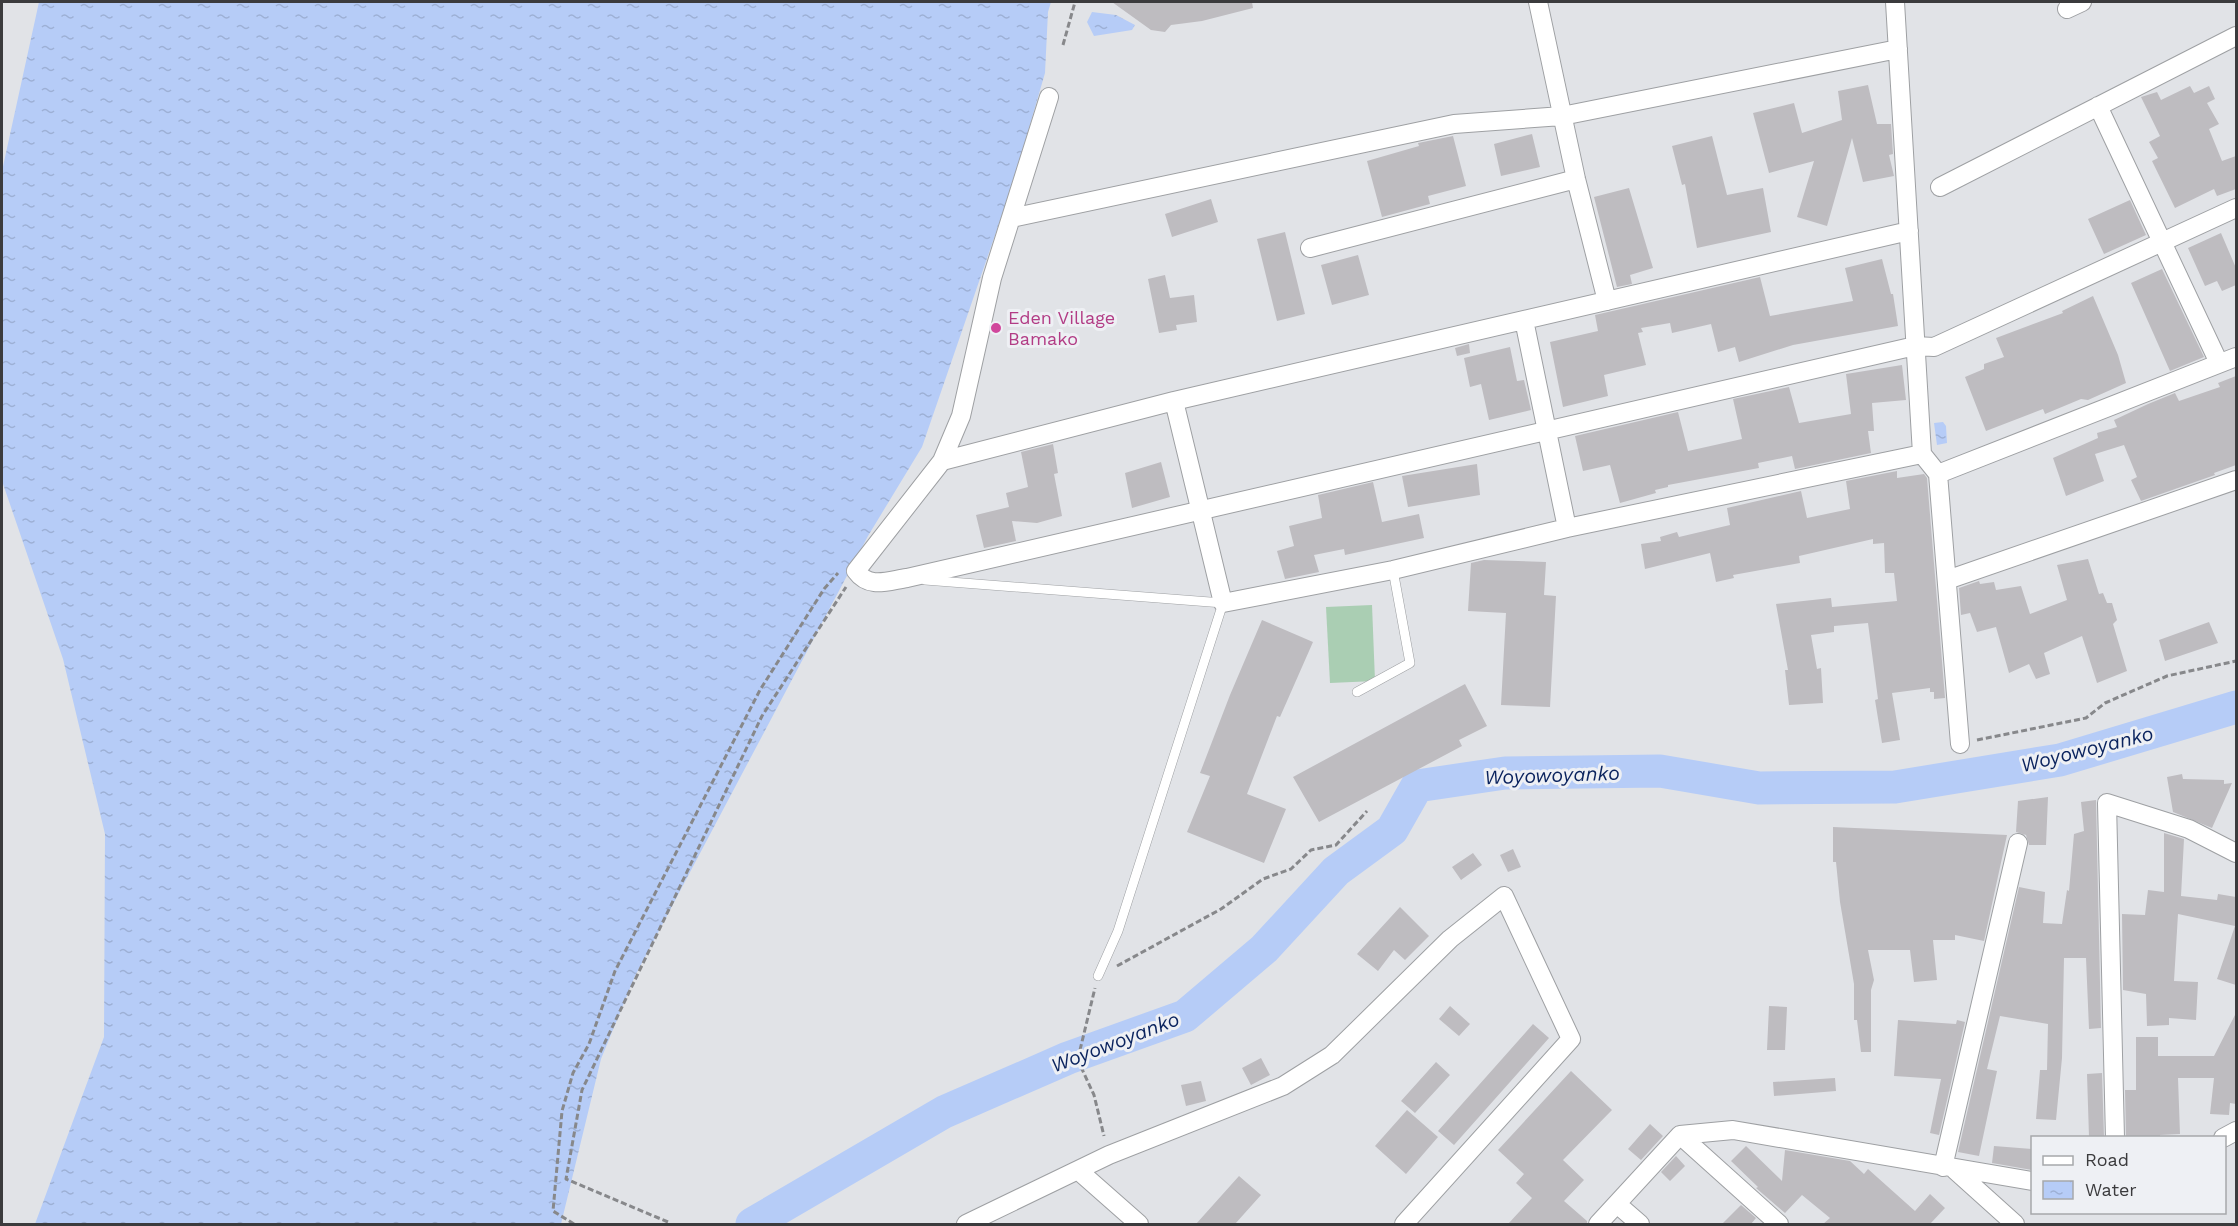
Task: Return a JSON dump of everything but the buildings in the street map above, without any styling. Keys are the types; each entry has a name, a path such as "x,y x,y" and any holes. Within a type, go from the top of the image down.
{"street":[{"path":"1538,2 1576,179 1607,301"},
{"path":"1895,2 1922,454 1938,474 1960,744"},
{"path":"1940,187 2236,36"},
{"path":"1011,218 1454,124 1562,116 1898,49"},
{"path":"1049,97 992,278 961,416 942,461 856,571 865,581 872,583 907,578 1915,346 1934,347 2236,208"},
{"path":"2098,106 2218,363"},
{"path":"1310,248 1576,179"},
{"path":"942,461 1174,401 1909,231"},
{"path":"1524,320 1567,528"},
{"path":"1938,474 2236,357"},
{"path":"1174,401 1223,603 1393,570 1567,528 1922,454"},
{"path":"1947,580 2236,480"},
{"path":"2115,1136 2107,803 2189,829 2236,853"},
{"path":"1949,1168 2018,843"},
{"path":"966,1224 1080,1172 1109,1155 1283,1086 1332,1055 1450,939 1504,896 1571,1039 1404,1224"},
{"path":"1598,1224 1680,1135 1733,1130 2031,1181"},
{"path":"1680,1135 1779,1224"},
{"path":"1949,1168 2015,1224"},
{"path":"1080,1172 1139,1224"},
{"path":"1617,1204 1640,1224"}],"lane":[{"path":"1357,692 1410,663 1393,570"},
{"path":"907,578 1223,603 1118,931 1098,976"}],"path":[{"path":"1063,45 1075,2"},
{"path":"574,1224 553,1211 562,1111 573,1073 589,1044 615,971 760,690 824,589 848,562 856,571 762,716 582,1090 566,1179 668,1222"},
{"path":"1960,744 2086,717 2104,703 2167,676 2236,661"},
{"path":"1080,1050 1098,976 1221,909 1263,879 1291,869 1311,850 1336,845 1367,811"},
{"path":"1081,1067 1094,1095 1109,1155"}],"green space":[{"path":"1372,605 1375,681 1330,683 1326,607"}],"water":[{"path":"39,2 1051,2 1048,12 1045,73 1014,180 922,447 868,536 635,976 601,1059 561,1224 35,1224 104,1037 105,834 63,659 2,481 2,171"},
{"path":"1092,12 1116,15 1135,25 1132,30 1094,36 1087,22"},
{"path":"1943,422 1946,426 1947,443 1937,445 1934,423"}],"waterway":[{"name":"Woyowoyanko","path":"752,1224 944,1112 1068,1058 1185,1016 1264,949 1336,871 1392,830 1417,786 1505,773 1660,771 1759,788 1895,787 2060,760 2236,707"}],"place":[{"name":"Eden Village Bamako","path":"996,328"}]}
